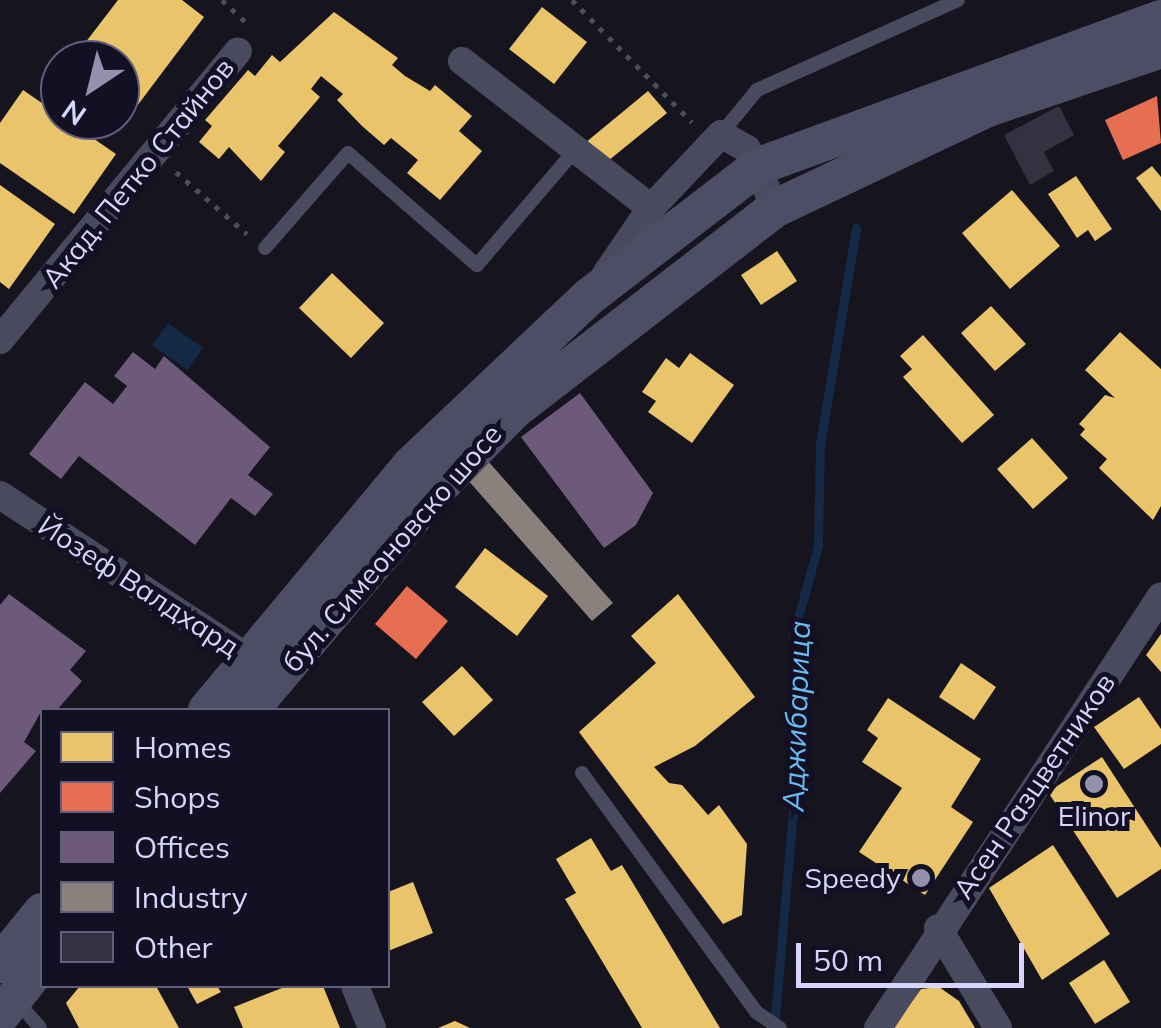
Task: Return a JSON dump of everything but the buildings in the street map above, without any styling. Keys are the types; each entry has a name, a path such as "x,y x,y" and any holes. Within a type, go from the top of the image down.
{"main road":[{"name":"бул. Симеоновско шосе","path":"251,708 263,668 411,465 590,296 759,166 1161,18"},
{"name":"бул. Симеоновско шосе","path":"213,708 263,668 514,411 776,208 985,109 1161,49"},
{"path":"5,993 40,916"},
{"path":"5,993 40,966"}],"street":[{"name":"Акад. Петко Стайнов","path":"0,340 238,51"},
{"path":"462,61 652,208"},
{"path":"716,138 747,149 759,166 776,208"},
{"name":"бул. Симеоновско шосе","path":"590,296 652,208 716,138"},
{"name":"Йозеф Валдхард","path":"0,495 263,668"},
{"name":"Асен Разцветников","path":"878,1028 938,928 1161,596"},
{"path":"938,928 998,1028"},
{"path":"355,988 372,1028"}],"lane":[{"path":"716,138 757,90 958,0"},
{"path":"265,248 348,153 476,265 578,148"},
{"path":"582,773 756,1012 780,1028"},
{"path":"5,993 40,1028"}],"path":[{"path":"572,0 716,138"},
{"path":"179,175 265,248"}],"water":[{"path":"168,323 203,348 187,370 152,345"}],"waterway":[{"name":"Аджибарица","path":"774,1028 800,729 793,635 818,546 820,444 856,228"}],"place":[{"name":"Elinor","path":"1094,784"},
{"name":"Speedy","path":"921,878"}]}
